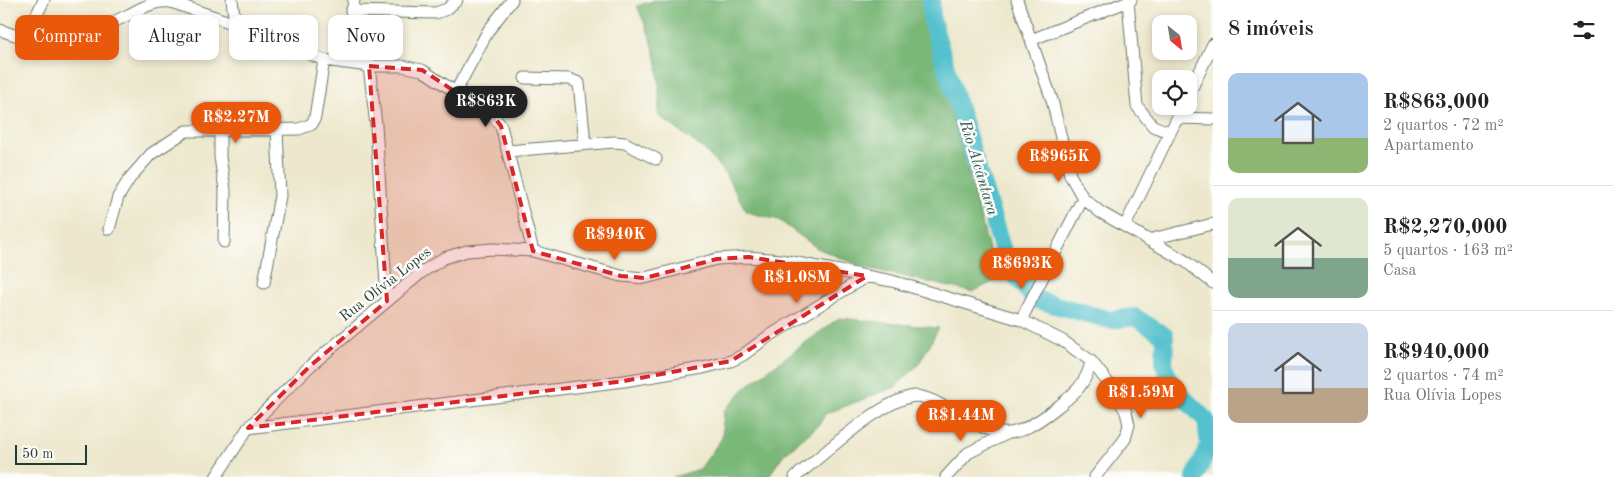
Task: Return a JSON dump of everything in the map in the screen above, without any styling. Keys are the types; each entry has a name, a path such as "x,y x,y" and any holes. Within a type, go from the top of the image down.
{"street":[{"path":"36,15 44,0"},
{"path":"232,0 234,15"},
{"path":"344,63 353,6 436,13 447,10 457,0"},
{"path":"456,91 488,31 512,0"},
{"path":"1017,0 1052,100 1070,176 1083,198 1100,212 1185,261 1213,283"},
{"path":"1031,40 1130,0 1137,106 1153,126 1169,132"},
{"path":"119,20 162,1 171,2 229,22"},
{"path":"0,30 15,35"},
{"path":"1197,77 1213,44"},
{"path":"318,58 369,66 402,66 422,70 494,117 501,126 533,251"},
{"path":"108,229 118,197 130,178 151,154 186,131 299,129 312,124 315,117 324,60"},
{"path":"369,66 376,125 387,301"},
{"path":"525,78 569,79 580,83 585,143"},
{"path":"1125,226 1178,115"},
{"path":"1177,118 1213,119"},
{"path":"264,283 280,196 276,130"},
{"path":"220,131 220,157 225,190 224,242"},
{"path":"508,151 585,143 625,143 656,159"},
{"path":"1021,320 1083,198"},
{"path":"1148,240 1213,224"},
{"name":"Rua Olívia Lopes","path":"216,477 248,428 310,366 422,272 444,258 468,251 493,248 533,251 621,276 646,278 717,259 749,257 867,276 931,291 1021,320 1063,341 1091,362 1114,390 1126,412 1129,425 1125,438 1095,477"},
{"path":"248,428 624,381 703,368 731,361 743,355 766,338 867,276"},
{"path":"946,477 968,453 1004,435 1034,425 1076,392 1089,373 1091,362"},
{"path":"795,477 883,408 917,396 936,402 978,426 1004,435"}],"highlighted area":[{"path":"369,66 422,70 494,117 501,126 533,251 621,276 645,278 717,259 749,257 867,276 731,361 624,381 248,428 310,366 387,301"}],"green space":[{"path":"655,0 924,0 927,23 989,249 995,281 972,292 863,267 817,248 779,220 747,212 724,172 705,150 658,115 659,84 656,59 649,34 637,6"},
{"path":"839,318 939,328 918,365 895,387 825,414 819,425 784,454 768,477 674,477 700,469 722,438 724,411 747,386"}],"waterway":[{"name":"Rio Alcântara","path":"931,0 932,21 1007,264 1034,299 1110,320 1135,317 1165,336 1164,364 1171,385 1206,420 1209,446 1195,477"}]}
